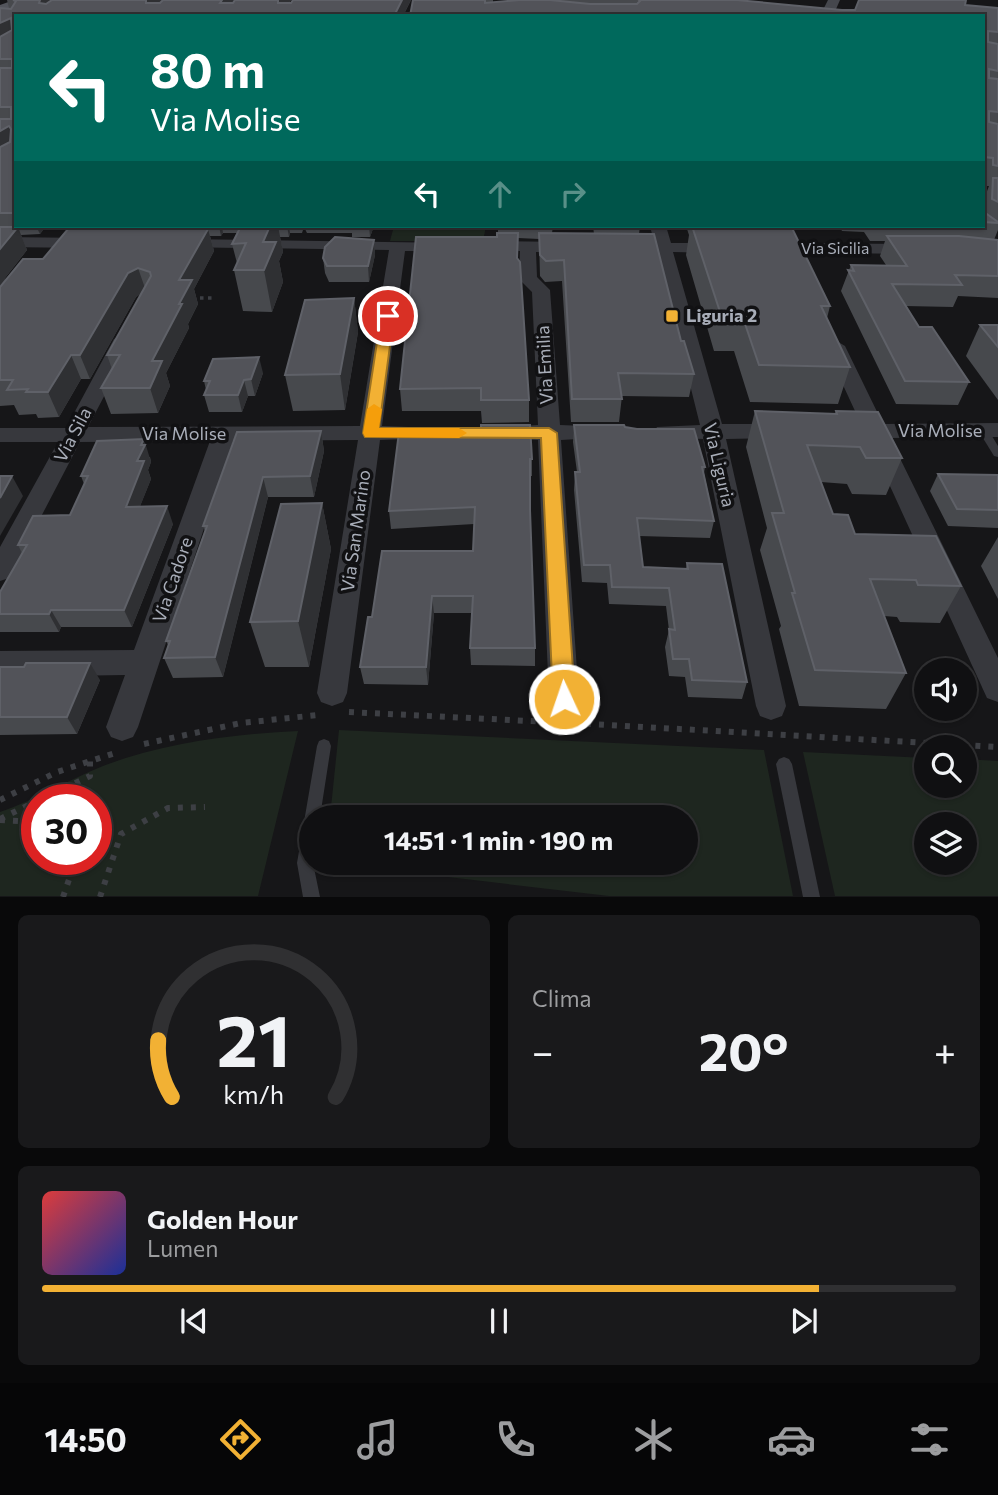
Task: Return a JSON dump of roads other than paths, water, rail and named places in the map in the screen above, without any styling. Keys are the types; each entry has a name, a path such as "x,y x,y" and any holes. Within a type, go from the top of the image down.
{"main road":[{"path":"3,15 27,0"}],"street":[{"path":"37,260 62,228"},
{"name":"Via Liguria","path":"659,228 713,432 771,706"},
{"path":"0,242 110,243"},
{"path":"162,244 580,247"},
{"name":"Via San Marino","path":"336,703 370,433 398,245"},
{"name":"Via Emilia","path":"528,246 528,279 541,290 564,699"},
{"name":"Via Sicilia","path":"606,247 924,249"},
{"path":"789,248 801,273"},
{"name":"Via Sila","path":"0,571 134,321"},
{"path":"830,334 998,689"},
{"name":"Via Molise","path":"835,431 991,430"},
{"path":"645,432 808,431"},
{"path":"480,433 617,432"},
{"name":"Via Molise","path":"0,435 453,433"},
{"name":"Via Cadore","path":"129,741 145,662 224,434"},
{"path":"0,664 145,662"}],"lane":[{"path":"991,430 998,454"},
{"path":"314,805 324,746"},
{"path":"784,764 812,897"},
{"path":"307,875 312,897"}],"place":[{"name":"Liguria 2","path":"672,316"}]}
